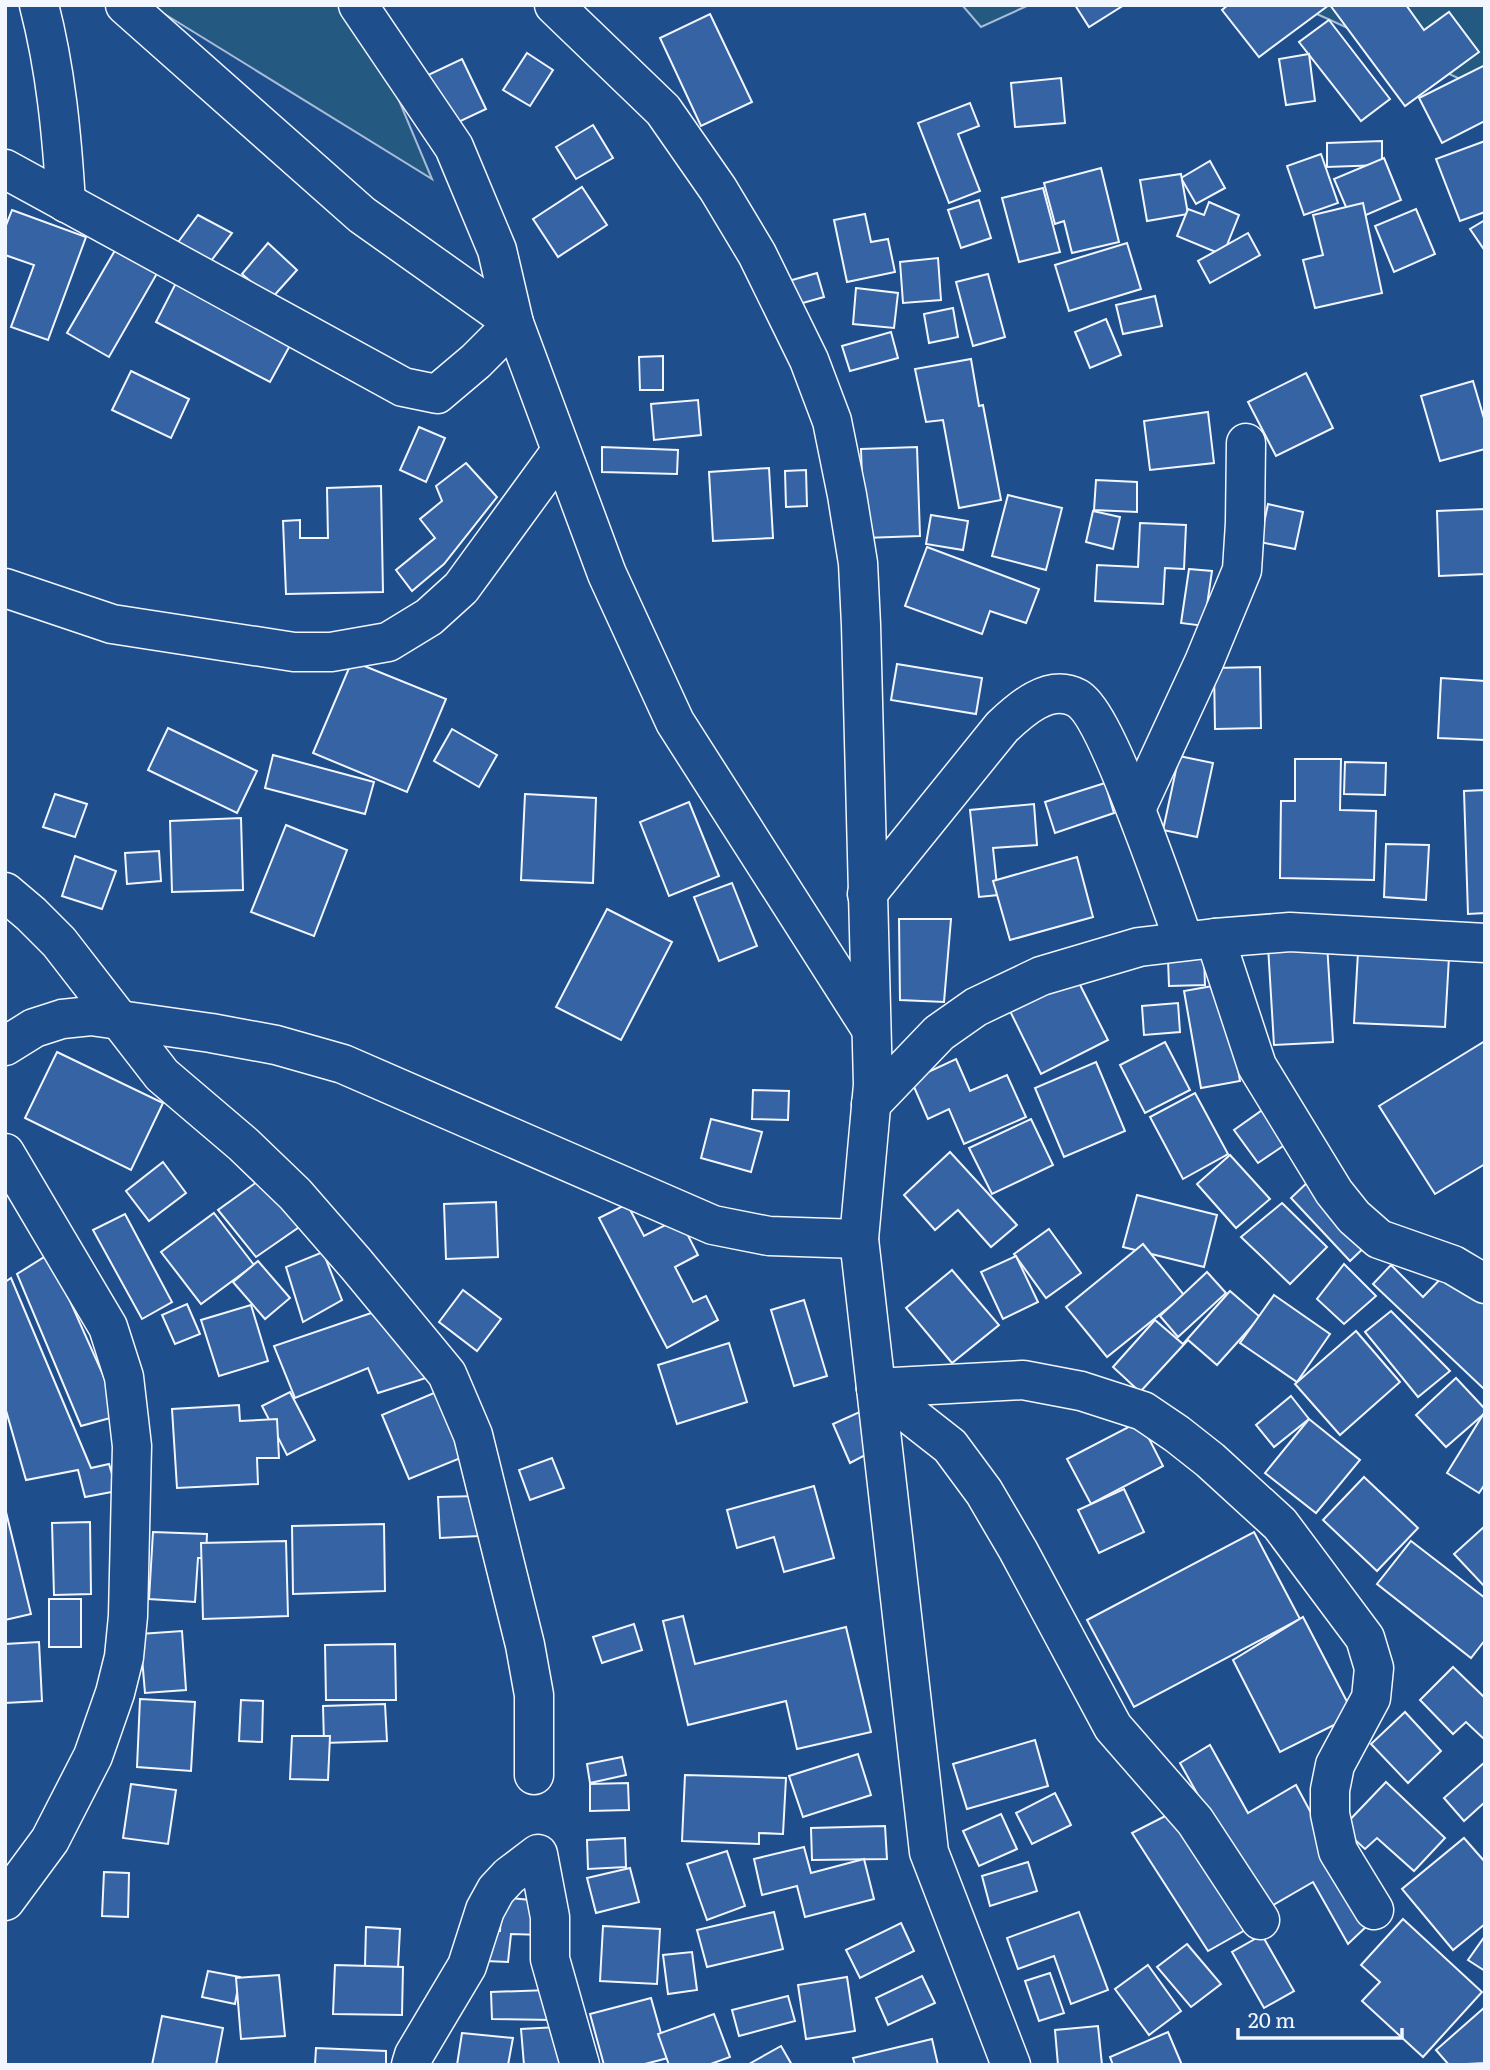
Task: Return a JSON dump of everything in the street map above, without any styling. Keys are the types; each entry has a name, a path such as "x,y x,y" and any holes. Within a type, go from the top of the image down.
{"street":[{"path":"39,5 59,117 66,203"},
{"path":"125,5 362,215 514,323"},
{"path":"358,5 454,146 497,250 514,323 607,574 675,722 870,1029"},
{"path":"554,5 663,110 718,189 757,254 809,360 832,421 858,563 873,1085 859,1239 929,1852 1011,2065"},
{"path":"5,169 402,387 437,394 476,361 514,323"},
{"path":"1136,809 1204,662 1242,570 1246,443"},
{"path":"5,588 112,624 295,652 331,652 388,642 429,617 461,588 561,451"},
{"path":"867,894 1002,727 1023,708 1038,699 1054,695 1078,698 1093,716 1200,939 1257,1066 1341,1200 1354,1217 1380,1239 1453,1265 1485,1284"},
{"path":"5,892 32,914 59,942 162,1075 243,1144 295,1194 447,1374 473,1435 526,1645 534,1695 534,1774"},
{"path":"871,1104 939,1033 976,1007 1041,976 1139,947 1290,932 1485,943"},
{"path":"5,1046 34,1028 62,1019 91,1016 276,1045 343,1064 713,1224 769,1236 859,1239"},
{"path":"5,1153 108,1327 124,1377 132,1446 128,1616 124,1657 115,1693 93,1756 50,1840 5,1902"},
{"path":"876,1388 1023,1380 1081,1391 1143,1411 1210,1460 1280,1524 1365,1638 1374,1668 1371,1698 1335,1765 1330,1790 1330,1814 1338,1851 1374,1910"},
{"path":"876,1388 950,1446 984,1492 1113,1727 1195,1821 1260,1920"},
{"path":"411,2065 414,2055 467,1966 485,1910 496,1890 509,1876 538,1854 550,1917 550,1959 580,2065"}],"shaded area":[{"path":"152,5 359,5 432,179 158,10"},
{"path":"962,5 1029,5 981,27"},
{"path":"1297,5 1485,5 1485,97 1478,87"}],"building":[{"path":"1075,5 1124,5 1089,27"},
{"path":"1228,5 1329,5 1259,57 1222,10"},
{"path":"1330,5 1406,5 1424,30 1449,12 1479,52 1405,106"},
{"path":"710,14 752,102 701,126 660,38"},
{"path":"1329,20 1390,99 1361,121 1299,42"},
{"path":"527,53 553,70 530,106 503,90"},
{"path":"1309,54 1315,101 1286,105 1279,59"},
{"path":"462,59 486,109 450,126 426,76"},
{"path":"1485,65 1485,121 1442,143 1419,98"},
{"path":"1061,78 1065,123 1015,127 1011,83"},
{"path":"970,103 979,126 958,134 980,191 949,203 918,123"},
{"path":"593,125 613,158 576,179 556,147"},
{"path":"1382,141 1382,165 1327,167 1327,143"},
{"path":"1485,141 1485,212 1460,221 1436,159"},
{"path":"1321,154 1338,203 1304,215 1287,166"},
{"path":"1384,158 1401,200 1352,221 1334,179"},
{"path":"1210,161 1225,188 1196,204 1181,178"},
{"path":"1101,168 1119,242 1072,253 1064,221 1055,224 1044,183"},
{"path":"1181,174 1188,214 1147,221 1140,180"},
{"path":"582,187 607,225 558,257 533,219"},
{"path":"1043,188 1060,252 1019,262 1002,198"},
{"path":"979,200 991,238 961,248 948,210"},
{"path":"1209,202 1239,215 1223,255 1177,236 1188,209 1204,215"},
{"path":"1363,203 1382,293 1315,308 1303,260 1323,255 1313,215"},
{"path":"1416,209 1435,254 1394,272 1375,226"},
{"path":"12,210 86,237 48,340 11,327 34,265 5,255 5,228"},
{"path":"865,214 871,242 888,239 895,272 847,282 834,220"},
{"path":"198,215 232,233 208,265 176,245"},
{"path":"1485,220 1485,251 1470,229"},
{"path":"1248,233 1260,255 1210,283 1198,261"},
{"path":"121,240 163,263 109,357 67,333"},
{"path":"268,243 297,270 271,299 242,274"},
{"path":"1127,243 1141,289 1069,311 1055,265"},
{"path":"938,258 941,300 903,303 900,262"},
{"path":"817,273 824,297 792,306 785,282"},
{"path":"988,274 1005,337 973,346 956,282"},
{"path":"178,279 293,340 270,382 156,322"},
{"path":"856,288 898,293 894,328 853,324"},
{"path":"1155,296 1162,326 1123,334 1116,305"},
{"path":"953,308 958,337 929,343 924,314"},
{"path":"1106,319 1121,355 1090,368 1075,332"},
{"path":"891,332 898,358 850,371 842,346"},
{"path":"663,356 663,390 640,390 639,357"},
{"path":"971,359 979,406 983,405 1001,500 959,508 943,420 926,422 915,369"},
{"path":"131,371 189,399 171,438 112,410"},
{"path":"1306,373 1333,428 1276,456 1248,402"},
{"path":"1473,381 1485,422 1485,449 1440,461 1421,396"},
{"path":"698,400 701,435 654,440 651,404"},
{"path":"1208,412 1214,463 1150,470 1144,421"},
{"path":"419,427 445,438 426,482 400,470"},
{"path":"602,447 678,450 677,474 602,472"},
{"path":"917,447 920,536 864,538 861,449"},
{"path":"466,463 497,497 444,564 412,591 396,570 435,538 420,519 442,501 436,486"},
{"path":"769,468 773,538 713,541 709,472"},
{"path":"806,470 807,506 786,507 785,471"},
{"path":"1096,480 1137,482 1137,512 1094,510"},
{"path":"381,486 383,592 286,594 283,521 300,520 300,538 328,538 327,488"},
{"path":"1008,495 1062,508 1046,570 992,556"},
{"path":"1268,504 1303,512 1295,549 1260,542"},
{"path":"1485,509 1485,574 1439,576 1437,511"},
{"path":"1093,511 1120,517 1113,549 1086,542"},
{"path":"931,515 968,521 963,550 926,544"},
{"path":"1140,523 1186,525 1184,569 1165,568 1163,604 1095,601 1097,565 1138,567"},
{"path":"927,547 1039,589 1026,623 990,611 982,634 905,606"},
{"path":"1189,569 1212,571 1204,626 1181,623"},
{"path":"352,661 446,699 407,792 313,753"},
{"path":"897,664 982,678 976,714 891,700"},
{"path":"1260,667 1261,728 1215,729 1214,668"},
{"path":"1441,678 1485,681 1485,740 1438,738"},
{"path":"168,728 257,771 237,813 148,770"},
{"path":"452,729 497,755 479,787 434,761"},
{"path":"273,755 374,782 365,814 265,788"},
{"path":"1179,756 1213,763 1197,837 1163,830"},
{"path":"1295,759 1341,759 1340,810 1376,811 1374,880 1280,878 1281,801 1295,801"},
{"path":"1345,762 1386,763 1385,795 1344,794"},
{"path":"1105,783 1114,813 1055,833 1045,802"},
{"path":"1485,790 1485,913 1468,914 1464,791"},
{"path":"55,794 87,804 75,837 43,827"},
{"path":"525,794 596,798 593,883 521,880"},
{"path":"689,802 719,876 669,896 640,822"},
{"path":"1034,804 1037,845 993,848 998,895 979,897 970,810"},
{"path":"241,818 243,890 172,892 170,821"},
{"path":"286,825 347,850 314,936 251,912"},
{"path":"1386,844 1429,845 1426,900 1384,897"},
{"path":"159,851 161,881 127,884 125,853"},
{"path":"75,856 116,871 102,909 62,896"},
{"path":"1077,857 1093,917 1010,940 993,881"},
{"path":"732,883 757,946 719,961 694,897"},
{"path":"607,909 672,942 621,1040 556,1007"},
{"path":"899,919 951,919 944,1002 900,1000"},
{"path":"1327,943 1333,1042 1274,1045 1268,946"},
{"path":"1358,952 1449,957 1445,1027 1354,1023"},
{"path":"1204,957 1205,985 1169,986 1168,959"},
{"path":"1074,973 1108,1040 1041,1074 1008,1007"},
{"path":"1224,984 1240,1081 1201,1088 1184,991"},
{"path":"1178,1003 1180,1032 1144,1035 1142,1006"},
{"path":"1485,1041 1485,1164 1435,1194 1379,1106"},
{"path":"1165,1042 1190,1090 1145,1113 1120,1065"},
{"path":"57,1052 163,1103 131,1170 25,1118"},
{"path":"956,1059 970,1091 1007,1075 1026,1117 964,1144 949,1109 928,1119 911,1080"},
{"path":"1096,1062 1125,1131 1064,1157 1035,1088"},
{"path":"753,1090 789,1091 788,1120 752,1119"},
{"path":"1195,1093 1228,1154 1183,1179 1150,1117"},
{"path":"1268,1106 1292,1140 1258,1163 1234,1130"},
{"path":"711,1119 762,1132 751,1172 701,1158"},
{"path":"1031,1119 1053,1165 992,1194 969,1148"},
{"path":"950,1152 1017,1225 991,1247 958,1210 935,1230 904,1195"},
{"path":"1230,1155 1270,1199 1236,1228 1197,1184"},
{"path":"163,1162 186,1193 149,1221 126,1191"},
{"path":"268,1174 305,1223 256,1257 218,1210"},
{"path":"1312,1178 1371,1241 1350,1261 1291,1198"},
{"path":"1137,1195 1217,1215 1204,1267 1123,1247"},
{"path":"496,1202 498,1257 446,1259 444,1204"},
{"path":"1282,1203 1327,1247 1290,1284 1241,1237"},
{"path":"627,1204 644,1236 679,1218 698,1255 675,1267 693,1302 706,1296 718,1320 667,1348 599,1218"},
{"path":"214,1213 254,1265 201,1304 161,1252"},
{"path":"125,1214 172,1302 142,1319 93,1230"},
{"path":"1049,1229 1081,1273 1046,1298 1014,1254"},
{"path":"1143,1244 1184,1295 1107,1357 1066,1307"},
{"path":"323,1252 342,1300 303,1322 286,1267"},
{"path":"49,1254 121,1415 81,1426 17,1274"},
{"path":"1016,1256 1038,1302 1003,1319 981,1272"},
{"path":"258,1261 290,1298 265,1319 233,1282"},
{"path":"1344,1264 1376,1296 1344,1324 1317,1299"},
{"path":"1391,1265 1423,1297 1450,1269 1485,1302 1485,1390 1373,1284"},
{"path":"952,1270 999,1325 952,1363 906,1308"},
{"path":"1207,1272 1226,1293 1178,1337 1160,1316"},
{"path":"11,1278 91,1468 109,1464 117,1491 85,1497 78,1470 26,1480 5,1407 5,1282"},
{"path":"463,1290 501,1319 477,1351 439,1322"},
{"path":"1230,1291 1260,1317 1217,1365 1188,1340 1140,1392 1113,1367 1155,1320 1183,1344"},
{"path":"1274,1295 1330,1334 1297,1382 1240,1343"},
{"path":"804,1300 827,1376 794,1386 771,1310"},
{"path":"187,1304 200,1334 175,1344 162,1315"},
{"path":"251,1305 268,1361 219,1376 201,1320"},
{"path":"383,1309 426,1378 378,1393 368,1368 295,1398 274,1346"},
{"path":"1391,1311 1450,1371 1418,1397 1365,1332"},
{"path":"1356,1331 1400,1382 1340,1435 1295,1384"},
{"path":"729,1343 747,1402 677,1424 658,1365"},
{"path":"1456,1378 1485,1409 1485,1413 1446,1447 1416,1415"},
{"path":"441,1390 468,1455 409,1479 382,1415"},
{"path":"290,1392 315,1440 287,1455 262,1406"},
{"path":"1291,1396 1309,1419 1274,1447 1256,1425"},
{"path":"239,1405 240,1421 277,1419 279,1458 257,1458 258,1484 177,1488 172,1409"},
{"path":"862,1411 871,1452 850,1463 833,1424"},
{"path":"1484,1413 1485,1484 1479,1493 1447,1473"},
{"path":"1309,1419 1360,1460 1316,1513 1265,1473"},
{"path":"1140,1421 1163,1466 1091,1504 1067,1459"},
{"path":"552,1458 564,1488 530,1500 519,1470"},
{"path":"1364,1477 1418,1528 1377,1571 1323,1520"},
{"path":"814,1486 834,1558 784,1572 774,1537 737,1548 727,1510"},
{"path":"1124,1489 1144,1532 1099,1553 1078,1510"},
{"path":"477,1496 479,1536 440,1538 438,1497"},
{"path":"5,1508 31,1614 5,1620"},
{"path":"90,1522 91,1594 54,1595 52,1523"},
{"path":"384,1524 385,1591 293,1594 292,1526"},
{"path":"1485,1526 1485,1587 1454,1554"},
{"path":"153,1532 207,1534 206,1558 198,1558 195,1602 149,1599"},
{"path":"1254,1532 1300,1619 1134,1707 1087,1620"},
{"path":"286,1541 288,1616 203,1619 201,1543"},
{"path":"1411,1541 1485,1598 1485,1640 1471,1658 1377,1584"},
{"path":"49,1599 81,1599 81,1647 49,1647"},
{"path":"683,1616 695,1664 846,1627 871,1732 797,1749 786,1701 688,1725 663,1621"},
{"path":"1303,1617 1354,1715 1280,1752 1233,1660"},
{"path":"634,1624 642,1650 602,1663 593,1637"},
{"path":"182,1631 186,1690 145,1693 140,1634"},
{"path":"39,1642 42,1701 5,1703 5,1644"},
{"path":"395,1644 396,1700 326,1700 325,1645"},
{"path":"1453,1667 1485,1698 1485,1740 1466,1722 1453,1734 1420,1700"},
{"path":"140,1699 195,1702 191,1771 137,1767"},
{"path":"241,1700 263,1701 262,1742 239,1741"},
{"path":"385,1704 387,1741 324,1743 323,1706"},
{"path":"1405,1712 1441,1751 1408,1783 1371,1744"},
{"path":"292,1736 330,1736 328,1780 290,1779"},
{"path":"1035,1740 1048,1786 967,1809 953,1764"},
{"path":"1210,1745 1248,1813 1296,1785 1370,1923 1348,1944 1313,1882 1263,1911 1180,1763"},
{"path":"858,1754 871,1795 803,1817 789,1776"},
{"path":"622,1757 626,1775 590,1783 587,1764"},
{"path":"1485,1762 1485,1802 1464,1821 1444,1798"},
{"path":"685,1775 786,1778 783,1834 759,1833 759,1844 682,1841"},
{"path":"1386,1782 1445,1838 1414,1871 1377,1838 1365,1849 1342,1828"},
{"path":"628,1783 629,1810 590,1811 590,1784"},
{"path":"131,1784 176,1790 168,1844 123,1838"},
{"path":"1055,1793 1071,1825 1032,1844 1016,1813"},
{"path":"1175,1811 1256,1924 1208,1951 1132,1833"},
{"path":"1001,1814 1017,1849 979,1866 963,1831"},
{"path":"885,1826 887,1859 812,1860 811,1828"},
{"path":"625,1838 626,1867 588,1869 587,1840"},
{"path":"1464,1838 1485,1862 1485,1924 1453,1950 1402,1889"},
{"path":"804,1847 811,1873 864,1859 874,1899 805,1917 797,1886 762,1895 754,1859"},
{"path":"727,1851 745,1906 707,1920 687,1864"},
{"path":"1028,1862 1037,1891 990,1906 982,1876"},
{"path":"630,1868 639,1902 596,1913 587,1878"},
{"path":"104,1872 129,1873 128,1917 102,1916"},
{"path":"502,1897 540,1901 543,1935 511,1934 508,1962 486,1961 489,1930 500,1931"},
{"path":"774,1912 783,1949 707,1967 697,1930"},
{"path":"1079,1912 1108,1990 1071,2004 1054,1956 1018,1969 1007,1938"},
{"path":"1403,1919 1482,1992 1423,2057 1362,2001 1380,1982 1361,1965"},
{"path":"901,1923 914,1951 860,1978 846,1950"},
{"path":"603,1926 660,1929 657,1984 600,1981"},
{"path":"366,1927 400,1929 398,1968 365,1966"},
{"path":"1262,1935 1294,1991 1264,2008 1232,1952"},
{"path":"1485,1936 1485,1971 1468,1960"},
{"path":"1187,1944 1221,1984 1191,2007 1157,1967"},
{"path":"692,1952 697,1990 668,1994 663,1955"},
{"path":"335,1965 403,1967 402,2015 333,2014"},
{"path":"1148,1965 1181,2011 1149,2035 1115,1989"},
{"path":"208,1971 240,1977 235,2004 202,1997"},
{"path":"1050,1973 1064,2013 1039,2021 1025,1981"},
{"path":"279,1975 285,2036 241,2039 236,1978"},
{"path":"922,1976 935,2003 888,2025 876,1998"},
{"path":"847,1977 855,2031 806,2039 798,1985"},
{"path":"549,1990 553,2020 492,2019 491,1992"},
{"path":"788,1996 795,2021 739,2036 732,2010"},
{"path":"651,1998 668,2058 641,2065 604,2065 590,2014"},
{"path":"1485,2007 1485,2063 1449,2065 1436,2050"},
{"path":"714,2014 730,2057 708,2065 669,2065 658,2034"},
{"path":"162,2016 223,2028 216,2065 152,2065"},
{"path":"1098,2026 1102,2065 1058,2065 1055,2030"},
{"path":"558,2027 560,2065 524,2065 521,2029"},
{"path":"1168,2032 1182,2065 1113,2065 1110,2057"},
{"path":"462,2033 513,2038 508,2065 457,2065"},
{"path":"932,2039 938,2065 855,2065 853,2058"},
{"path":"781,2046 792,2065 749,2064"},
{"path":"316,2048 386,2051 386,2065 315,2065"}]}
